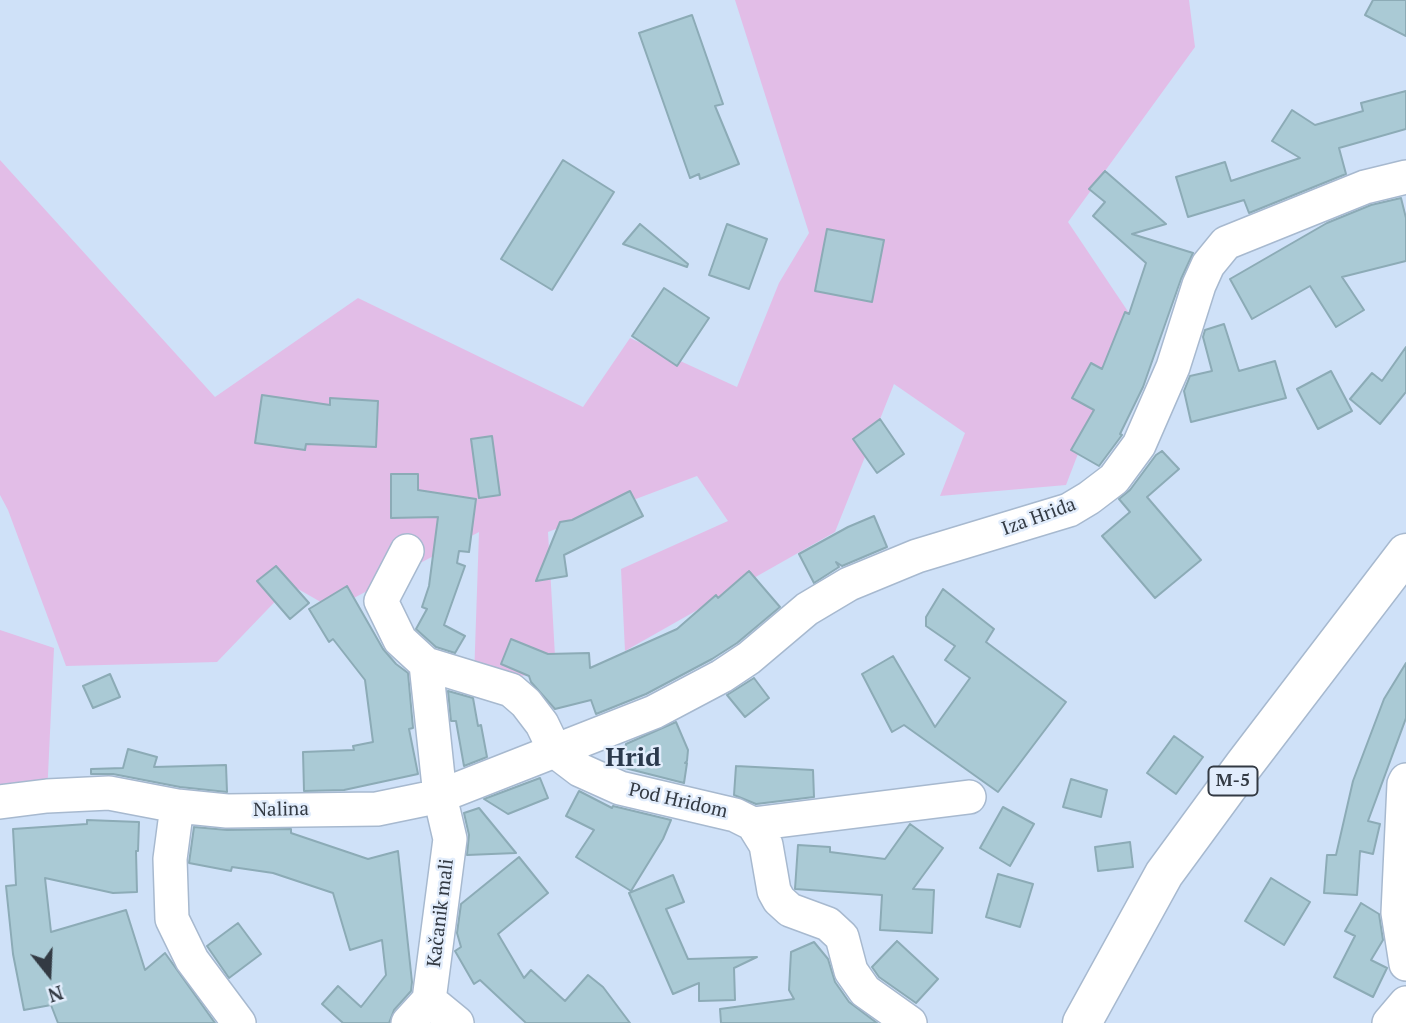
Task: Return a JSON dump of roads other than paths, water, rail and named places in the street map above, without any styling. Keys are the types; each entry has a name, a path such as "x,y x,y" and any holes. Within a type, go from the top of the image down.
{"main road":[{"name":"M-5","path":"1082,1023 1164,874 1406,553"}],"street":[{"name":"Iza Hrida","path":"555,751 654,712 722,676 749,658 807,609 849,584 917,556 1069,510 1089,498 1114,479 1139,445 1173,367 1199,285 1208,265 1226,243 1365,187 1406,177"},
{"name":"Pod Hridom","path":"407,551 381,601 400,640 426,663 511,690 527,703 542,724 555,751 580,770 620,788 735,815 753,824 766,845 774,891 779,900 789,910 828,924 842,937 851,971 865,990 910,1023"},
{"name":"Kačanik mali","path":"419,1012 450,839 440,796 426,663"},
{"name":"Nalina","path":"0,802 47,796 109,793 177,806 227,811 377,809 440,796 555,751"},
{"path":"1406,780 1398,914 1406,964"},
{"path":"753,824 969,797"},
{"path":"177,806 170,859 172,919 192,960 239,1023"},
{"path":"1389,1023 1406,1003"},
{"path":"419,1012 457,1023"}],"district":[{"name":"Hrid","path":"633,759"}]}
